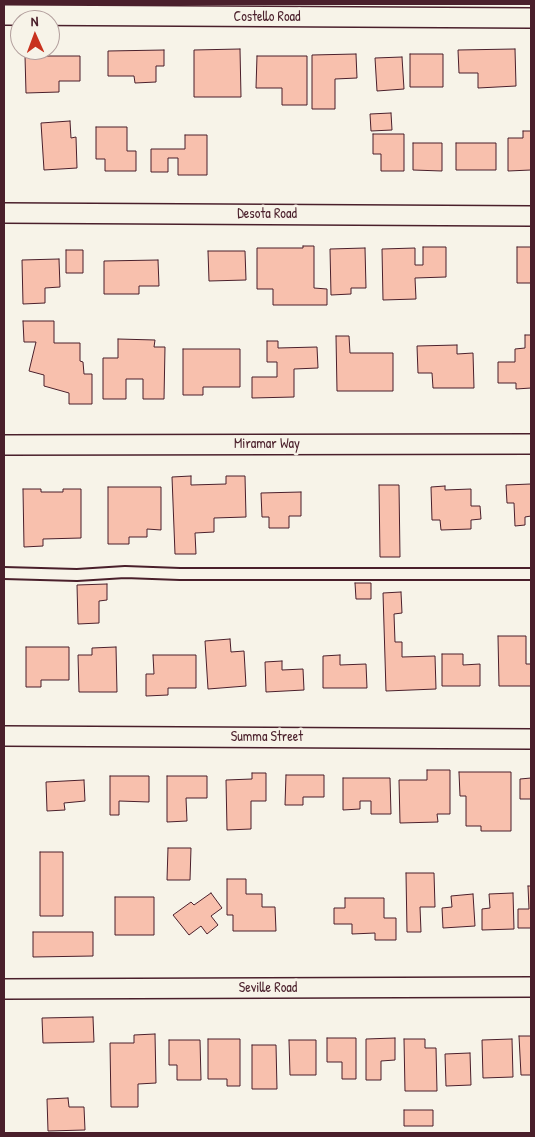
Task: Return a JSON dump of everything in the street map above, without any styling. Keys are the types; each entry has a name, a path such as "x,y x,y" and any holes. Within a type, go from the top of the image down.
{"street":[{"name":"Costello Road","path":"4,16 531,18"},
{"name":"Desota Road","path":"4,213 531,216"},
{"name":"Miramar Way","path":"4,445 531,444"},
{"name":"Summa Street","path":"4,736 531,738"},
{"name":"Seville Road","path":"4,989 531,987"}],"lane":[{"path":"4,573 76,575 125,572 180,574 531,574"}],"building":[{"path":"240,49 241,97 194,97 194,50"},
{"path":"515,49 516,86 478,88 478,73 459,73 458,50"},
{"path":"164,50 164,66 156,66 156,82 135,83 134,76 108,76 108,51"},
{"path":"356,54 357,78 335,79 335,109 312,109 312,55"},
{"path":"410,54 443,54 443,87 410,87"},
{"path":"60,56 80,56 80,81 59,81 59,92 26,93 25,60 60,60"},
{"path":"257,56 307,56 307,105 282,105 282,88 256,88"},
{"path":"402,57 404,89 377,91 375,58"},
{"path":"391,113 392,130 371,131 370,114"},
{"path":"70,121 71,138 76,137 77,168 44,170 41,123"},
{"path":"96,127 127,127 127,151 136,151 136,171 105,171 105,159 96,159"},
{"path":"523,131 531,131 531,170 508,171 508,138 523,138"},
{"path":"373,134 404,134 404,171 381,171 381,154 373,154"},
{"path":"185,135 207,135 207,175 178,175 178,158 168,158 168,172 151,172 151,149 185,149"},
{"path":"413,143 442,143 442,171 413,170"},
{"path":"456,143 496,143 496,170 456,170"},
{"path":"303,246 314,246 314,288 327,289 327,305 273,305 273,289 257,289 257,248 303,248"},
{"path":"423,247 446,247 446,277 415,278 416,299 383,300 382,249 415,248 415,265 423,265"},
{"path":"517,247 531,247 531,283 517,283"},
{"path":"365,248 366,288 351,288 351,294 331,295 330,249"},
{"path":"66,250 83,250 83,273 66,273"},
{"path":"208,251 245,251 246,280 209,281"},
{"path":"59,259 60,287 45,288 45,303 23,304 22,260"},
{"path":"158,260 159,286 139,286 139,294 104,294 104,261"},
{"path":"23,321 54,321 54,343 80,343 80,361 83,362 84,374 92,374 92,404 69,404 69,393 44,386 44,375 29,371 36,342 24,342"},
{"path":"525,335 531,335 531,388 516,389 516,383 498,383 498,362 515,362 515,349 525,348"},
{"path":"336,336 349,336 350,353 393,353 393,391 337,391"},
{"path":"118,339 155,340 154,347 165,347 164,399 143,399 143,379 126,379 126,399 103,399 103,358 118,358"},
{"path":"267,341 278,341 278,348 317,347 318,368 294,369 294,397 252,398 252,377 277,377 277,362 267,362"},
{"path":"457,345 457,354 473,353 474,388 433,388 432,373 418,373 417,346"},
{"path":"183,349 240,349 240,387 203,387 203,395 183,395"},
{"path":"191,476 191,485 226,484 226,476 245,476 246,517 214,518 214,532 195,533 196,554 175,554 172,477"},
{"path":"531,484 531,516 525,517 525,525 515,526 514,503 507,503 506,485"},
{"path":"379,485 399,485 400,557 380,557"},
{"path":"445,486 445,490 471,489 471,506 480,506 481,519 471,520 471,529 441,530 440,520 432,520 431,487"},
{"path":"108,487 161,487 161,530 147,529 147,537 129,537 129,544 108,544"},
{"path":"23,489 41,489 41,492 63,492 63,489 81,489 81,538 43,539 43,546 24,547"},
{"path":"301,492 301,516 289,516 289,528 269,528 269,517 262,517 261,493"},
{"path":"355,583 371,583 371,599 356,599"},
{"path":"107,584 107,600 99,601 99,623 78,624 77,585"},
{"path":"401,592 402,613 394,614 395,642 402,642 402,657 435,656 436,689 386,691 383,593"},
{"path":"498,636 526,636 526,664 531,664 531,686 499,686"},
{"path":"230,639 231,652 244,651 246,686 208,689 205,641"},
{"path":"26,647 69,647 69,680 41,680 41,687 26,687"},
{"path":"116,647 117,692 79,692 78,655 92,655 92,648"},
{"path":"442,654 463,654 463,665 480,664 480,686 442,686"},
{"path":"153,655 196,655 196,688 168,688 168,695 146,696 146,674 154,674"},
{"path":"340,655 340,665 366,664 367,688 323,688 323,656"},
{"path":"282,661 282,670 303,669 304,690 266,692 265,662"},
{"path":"427,770 450,770 450,814 437,814 438,822 400,823 399,780 427,780"},
{"path":"459,772 511,772 511,831 481,831 481,826 466,826 466,796 460,796"},
{"path":"252,773 266,773 266,801 251,801 251,829 227,830 226,780 252,779"},
{"path":"286,775 324,775 324,797 303,797 303,805 285,805"},
{"path":"110,776 149,776 149,802 119,801 119,815 110,815"},
{"path":"167,776 207,776 207,798 186,798 187,821 167,822"},
{"path":"343,778 390,778 391,814 371,814 371,801 360,801 360,809 343,810"},
{"path":"531,778 531,799 520,799 520,779"},
{"path":"84,780 85,801 64,803 65,810 47,811 46,782"},
{"path":"168,848 191,848 190,880 167,880"},
{"path":"40,852 63,852 63,916 40,916"},
{"path":"406,873 434,873 435,907 420,907 421,932 407,932"},
{"path":"227,879 246,879 246,894 262,894 262,907 275,907 276,931 233,931 233,915 227,915"},
{"path":"528,886 531,886 531,928 518,928 518,909 529,909"},
{"path":"211,893 222,908 211,916 218,925 207,934 201,926 189,935 173,915 191,902 194,905"},
{"path":"513,893 514,929 482,930 482,909 490,908 489,894"},
{"path":"473,894 475,926 443,928 442,908 452,907 451,896"},
{"path":"115,897 154,897 154,935 115,935"},
{"path":"345,898 384,898 384,918 396,918 396,940 375,940 375,933 352,934 352,924 334,924 334,908 345,908"},
{"path":"33,932 93,932 93,956 33,957"},
{"path":"93,1017 94,1042 43,1043 42,1018"},
{"path":"155,1034 156,1083 138,1084 138,1107 111,1107 110,1043 134,1043 134,1035"},
{"path":"519,1036 531,1036 531,1075 521,1075"},
{"path":"327,1038 356,1038 356,1079 342,1079 342,1062 327,1062"},
{"path":"395,1038 395,1060 381,1061 381,1080 366,1080 366,1039"},
{"path":"208,1039 240,1039 240,1086 227,1086 227,1079 208,1079"},
{"path":"404,1039 425,1039 425,1048 436,1048 437,1091 405,1091"},
{"path":"512,1039 513,1077 483,1078 482,1040"},
{"path":"169,1040 200,1040 201,1080 177,1080 177,1065 169,1065"},
{"path":"289,1040 316,1040 316,1075 290,1075"},
{"path":"252,1045 276,1045 277,1089 252,1089"},
{"path":"470,1053 471,1085 446,1086 445,1054"},
{"path":"68,1098 69,1107 84,1107 85,1130 48,1131 47,1099"},
{"path":"404,1110 433,1110 433,1126 404,1126"}]}
